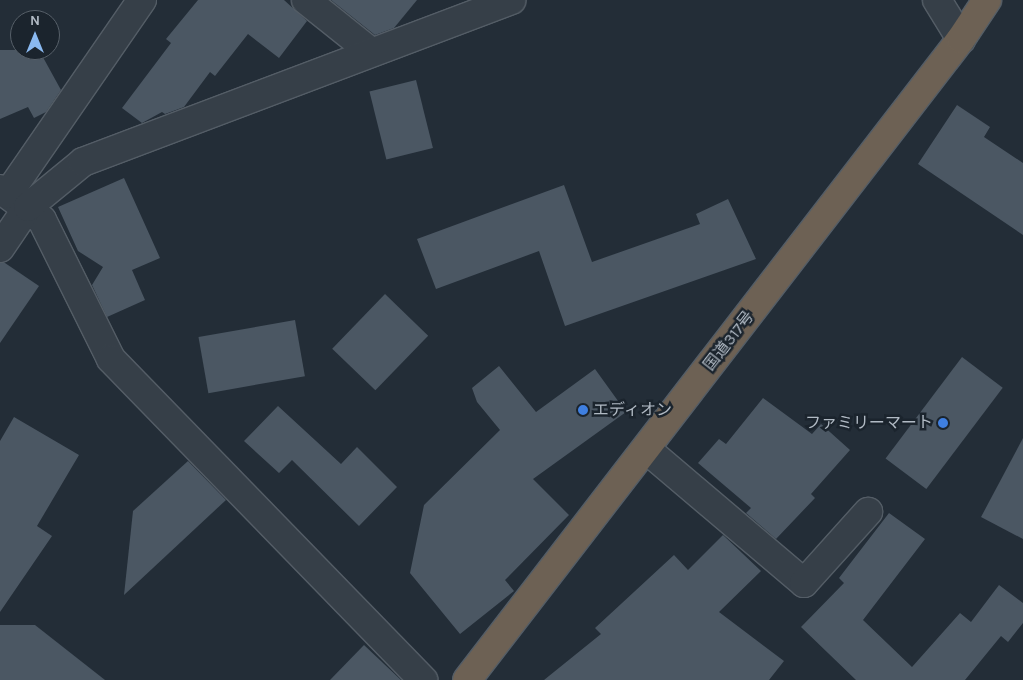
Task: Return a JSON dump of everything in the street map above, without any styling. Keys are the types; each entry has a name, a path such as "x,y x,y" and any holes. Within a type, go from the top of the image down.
{"highway":[{"name":"国道317号","path":"467,680 961,39 987,0"}],"street":[{"path":"0,248 12,197 142,0"},
{"path":"306,0 371,52"},
{"path":"12,197 83,162 511,0"},
{"path":"937,0 961,39"},
{"path":"12,197 42,220 111,359 423,680"},
{"path":"646,449 804,583 868,512"}],"building":[{"path":"198,0 284,0 307,21 279,58 248,34 215,76 210,72 184,107 165,114 162,112 142,123 122,108 171,43 166,39"},
{"path":"331,0 417,0 394,28 375,35"},
{"path":"0,50 10,50 10,60 44,60 61,90 46,112 34,118 28,107 0,119"},
{"path":"416,80 433,148 386,160 369,92"},
{"path":"957,105 990,127 984,137 1023,163 1023,235 918,164"},
{"path":"124,178 160,258 132,270 145,300 107,317 92,285 103,267 78,251 58,207"},
{"path":"564,185 592,262 700,224 696,214 728,199 756,259 565,326 539,251 436,289 417,239"},
{"path":"0,263 5,263 39,286 0,343"},
{"path":"385,294 428,336 375,390 332,349"},
{"path":"295,320 305,376 208,393 198,337"},
{"name":"ファミリーマート","path":"962,357 1003,388 926,489 886,458"},
{"path":"499,366 536,412 595,369 626,412 533,479 569,515 505,580 514,591 460,634 410,573 424,505 500,430 477,402 472,388"},
{"path":"763,398 812,434 821,424 850,450 811,494 815,498 776,539 746,513 751,508 698,463 719,439 726,444"},
{"path":"278,406 341,464 357,447 397,487 359,526 292,460 279,473 244,441"},
{"path":"14,417 79,455 37,526 52,536 0,612 0,441"},
{"path":"1023,438 1023,539 981,517"},
{"path":"188,461 226,500 124,595 133,511"},
{"path":"889,513 925,539 863,620 912,667 960,613 971,622 999,585 1023,603 1023,623 1008,642 1001,636 965,680 856,680 801,627 844,583 839,578"},
{"path":"723,535 761,571 719,612 784,661 769,680 544,680 601,634 595,628 674,555 688,570"},
{"path":"0,625 35,625 105,680 0,680"},
{"path":"364,645 401,680 330,680"}],"place":[{"name":"エディオン","path":"583,410"},
{"name":"ファミリーマート","path":"943,423"}]}
